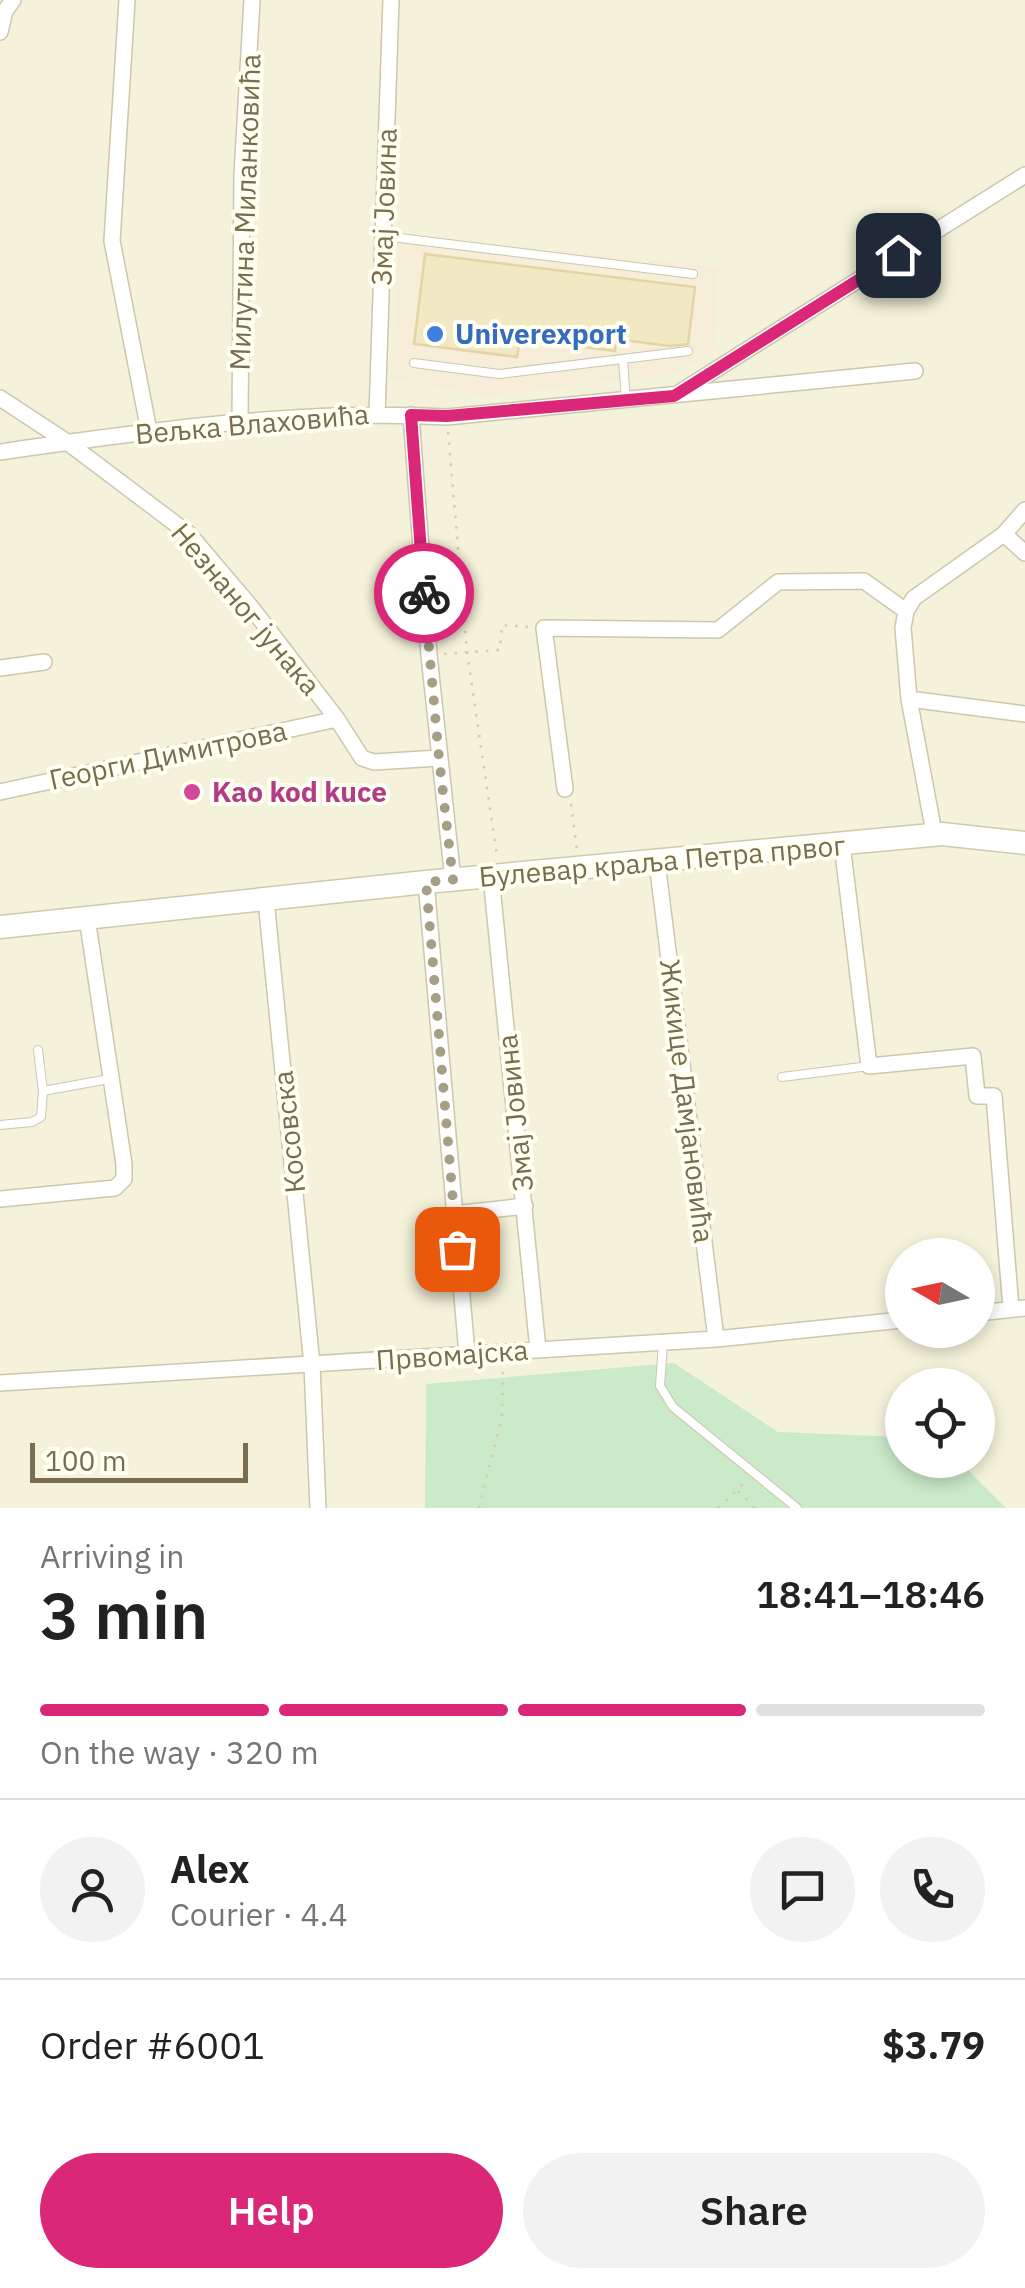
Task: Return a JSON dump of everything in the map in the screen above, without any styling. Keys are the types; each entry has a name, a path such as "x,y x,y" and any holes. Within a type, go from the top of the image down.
{"main road":[{"name":"Булевар краља Петра првог","path":"494,869 578,855 932,822 1025,831"},
{"name":"Булевар краља Петра првог","path":"0,912 494,869 657,862 942,834 1025,843"},
{"name":"Булевар краља Петра првог","path":"0,927 426,882 452,873"}],"street":[{"path":"0,32 5,11 13,0"},
{"path":"127,0 112,242 148,431"},
{"name":"Милутина Миланковића","path":"240,424 242,175 252,0"},
{"name":"Змај Јовина","path":"377,414 391,0"},
{"path":"674,396 1025,175"},
{"name":"Вељка Влаховића","path":"0,452 148,431 377,414 447,416 915,371"},
{"name":"Незнаног јунака","path":"0,398 67,442 190,534 251,607 362,758 374,762 439,758"},
{"path":"411,415 429,655 452,873"},
{"path":"932,822 909,699 902,628 906,611 914,598 1004,534 1025,510"},
{"path":"1004,534 1025,553"},
{"path":"564,789 544,628 718,630 778,582 864,581 906,611"},
{"path":"0,668 44,662"},
{"path":"909,699 1025,714"},
{"name":"Георги Димитрова","path":"0,792 337,719"},
{"path":"842,844 869,1066 973,1056 976,1096 994,1096 1018,1309"},
{"name":"Жикице Дамјановића","path":"657,862 716,1339"},
{"name":"Змај Јовина","path":"494,869 538,1350"},
{"path":"426,882 467,1354"},
{"name":"Косовска","path":"266,900 312,1364 318,1508"},
{"path":"0,1199 115,1188 124,1180 87,918"},
{"path":"454,1214 525,1206"},
{"name":"Првомајска","path":"0,1382 663,1343 885,1322"}],"lane":[{"path":"383,236 694,274"},
{"path":"414,362 499,374 688,351"},
{"path":"623,360 626,400"},
{"path":"0,1125 32,1122 41,1117 43,1091 38,1050"},
{"path":"782,1078 869,1066"},
{"path":"43,1091 109,1078"},
{"path":"663,1343 660,1386 673,1407 797,1508"}],"path":[{"path":"447,416 467,652 494,869"},
{"path":"429,655 500,650 502,625 544,628"},
{"path":"564,789 572,806 578,855"},
{"path":"479,1508 502,1416 504,1352"},
{"path":"718,1508 754,1473"},
{"path":"737,1490 755,1508"}],"shaded area":[{"path":"0,0 1025,0 1025,1508 0,1508"},
{"path":"400,234 719,267 713,351 672,374 485,396 390,378"}],"green space":[{"path":"674,1363 778,1432 885,1436 885,1478 976,1478 1006,1508 425,1508 426,1384"}],"building":[{"path":"425,254 695,287 688,344 669,346 616,339 615,351 520,339 517,357 414,344"}],"way so far":[{"path":"424,593 453,880 426,882 457,1249"}],"place":[{"name":"Univerexport","path":"435,334"},
{"name":"Kao kod kuce","path":"192,792"}],"route":[{"path":"424,593 411,415 447,416 674,396 898,255"}]}
